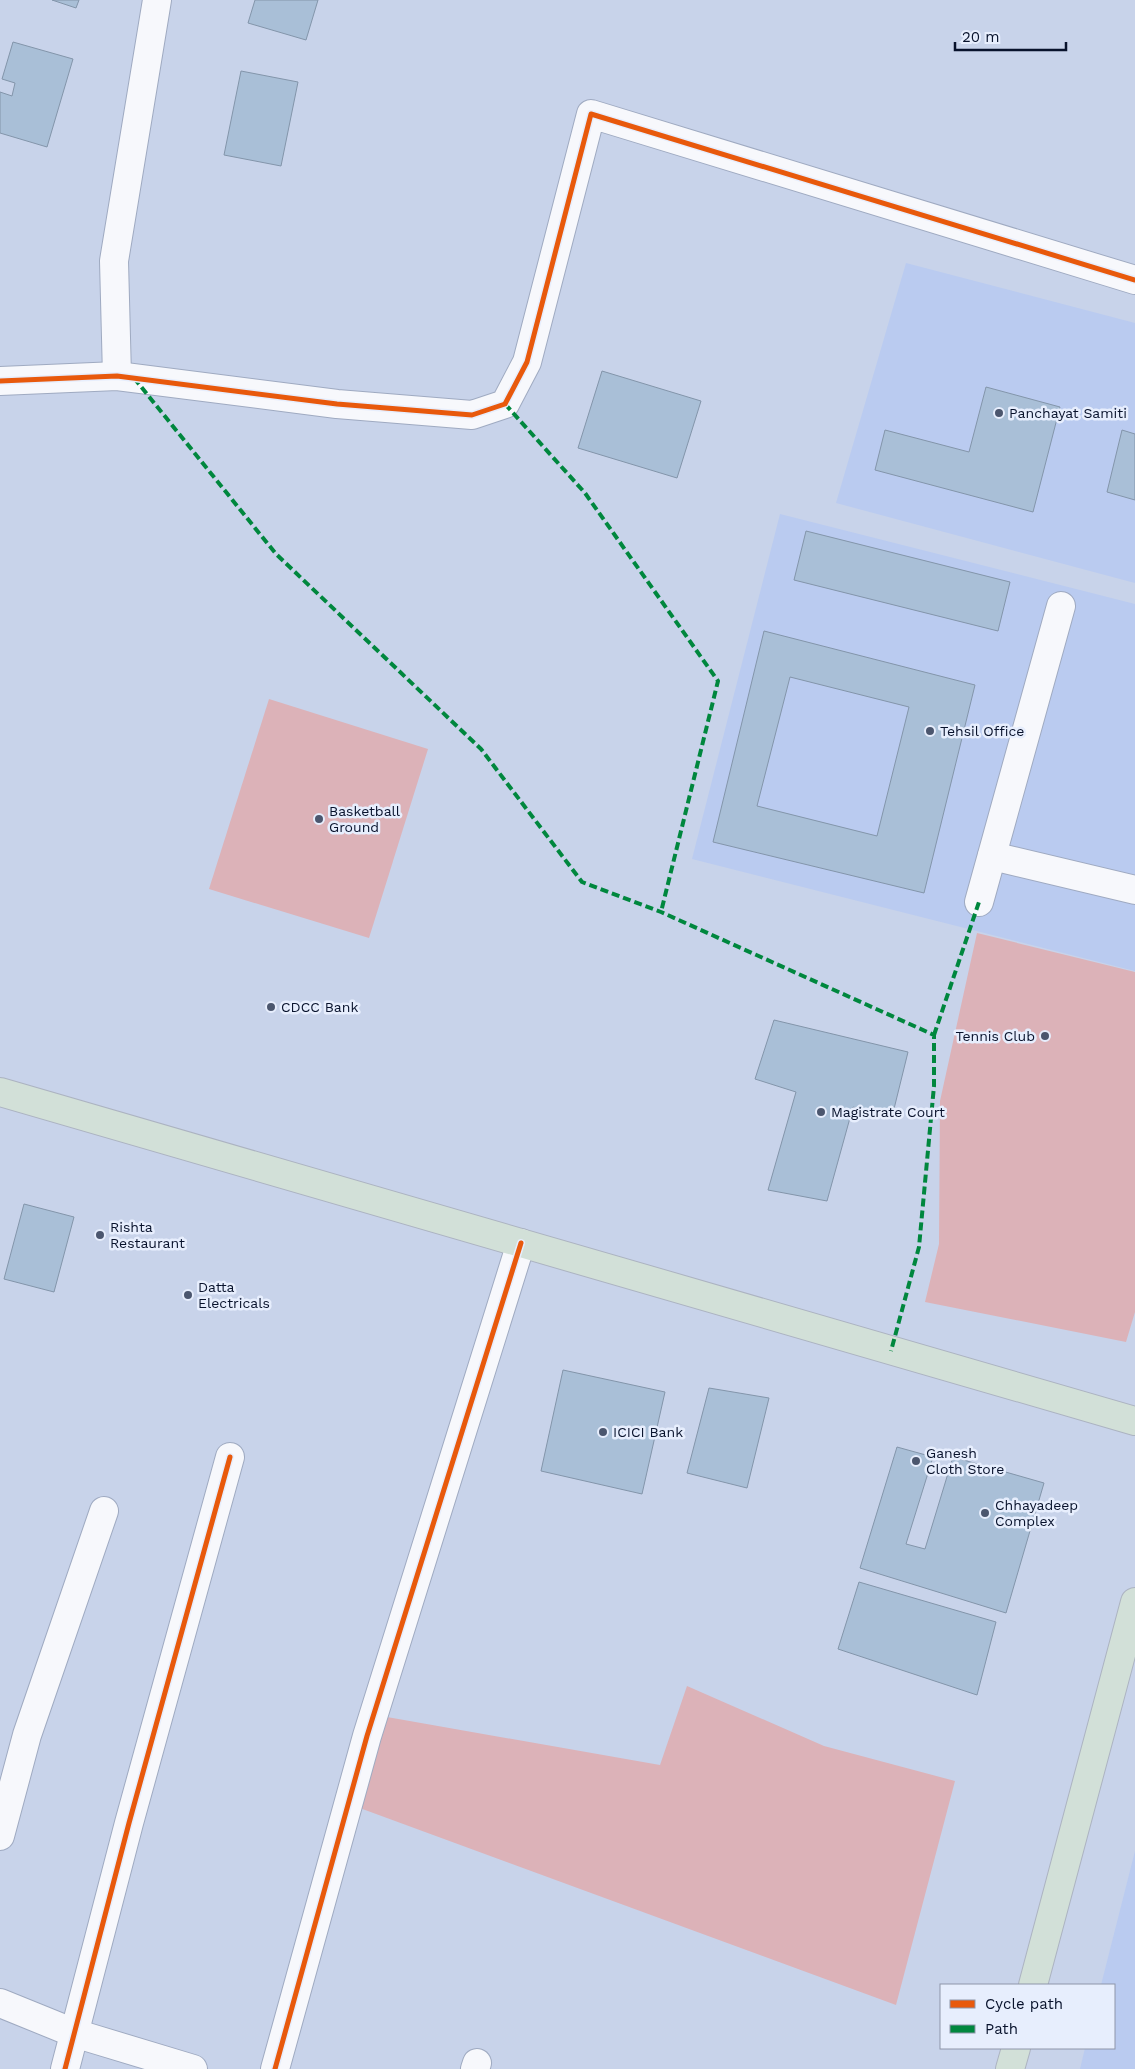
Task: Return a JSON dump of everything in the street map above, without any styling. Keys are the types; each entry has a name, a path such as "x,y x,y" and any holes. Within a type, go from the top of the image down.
{"highway":[{"path":"0,1092 1135,1421"},
{"path":"1032,1984 1135,1602"},
{"path":"1010,2069 1016,2049"}],"street":[{"path":"117,376 114,261 157,0"},
{"path":"0,381 117,376 337,404 472,415 505,404 527,362 591,114 1135,280"},
{"path":"979,902 1061,606"},
{"path":"992,856 1135,890"},
{"path":"275,2069 367,1736 521,1243"},
{"path":"65,2069 129,1823 230,1457"},
{"path":"0,1836 27,1735 104,1511"},
{"path":"0,2003 74,2033 193,2069"}],"shaded area":[{"name":"Panchayat Samiti","path":"906,263 1135,323 1135,583 836,503"},
{"name":"Tehsil Office","path":"780,514 1135,604 1135,971 692,859"},
{"name":"Basketball Ground","path":"269,699 428,749 369,938 209,889"},
{"path":"977,933 1135,972 1135,1312 1126,1342 925,1302 939,1244 940,1101"},
{"path":"687,1686 824,1746 955,1781 896,2005 357,1807 387,1717 660,1765"},
{"path":"1135,1851 1135,2069 1080,2069 1085,2049 1115,2049 1115,1984 1101,1984"}],"building":[{"path":"52,0 79,0 76,8"},
{"path":"255,0 318,0 306,40 248,23"},
{"path":"13,42 73,59 47,147 0,133 0,92 12,96 15,83 2,79"},
{"path":"241,71 298,82 281,166 224,155"},
{"path":"602,371 701,401 677,478 578,448"},
{"path":"986,387 1060,407 1033,512 875,470 885,430 969,452"},
{"path":"1122,430 1135,434 1135,500 1107,492"},
{"path":"806,531 1010,582 998,631 794,580"},
{"path":"764,631 975,685 924,893 713,842","holes":["790,677 909,707 877,836 757,806"]},
{"name":"Magistrate Court","path":"774,1020 908,1052 892,1117 853,1107 827,1201 768,1190 796,1092 755,1079"},
{"path":"24,1204 74,1217 54,1292 4,1279"},
{"name":"ICICI Bank","path":"563,1370 665,1392 642,1494 541,1471"},
{"path":"709,1388 769,1398 747,1488 687,1473"},
{"name":"Chhayadeep Complex","path":"897,1447 933,1457 906,1544 925,1549 953,1457 1044,1483 1006,1613 860,1568"},
{"path":"859,1582 996,1622 977,1695 838,1649"}],"marked path":[{"path":"134,378 276,554 481,749 582,882 661,912 934,1035 934,1086 919,1247 891,1351"},
{"path":"505,404 585,493 718,681 661,912"},
{"path":"934,1035 979,902"}],"cycle path":[{"path":"0,381 117,376 337,404 472,415 505,404 527,362 591,114 1135,280"},
{"path":"275,2069 367,1736 521,1243"},
{"path":"65,2069 129,1823 230,1457"}],"place":[{"name":"Panchayat Samiti","path":"999,413"},
{"name":"Tehsil Office","path":"930,731"},
{"name":"Basketball Ground","path":"319,819"},
{"name":"CDCC Bank","path":"271,1007"},
{"name":"Tennis Club","path":"1045,1036"},
{"name":"Magistrate Court","path":"821,1112"},
{"name":"Rishta Restaurant","path":"100,1235"},
{"name":"Datta Electricals","path":"188,1295"},
{"name":"ICICI Bank","path":"603,1432"},
{"name":"Ganesh Cloth Store","path":"916,1461"},
{"name":"Chhayadeep Complex","path":"985,1513"}]}
